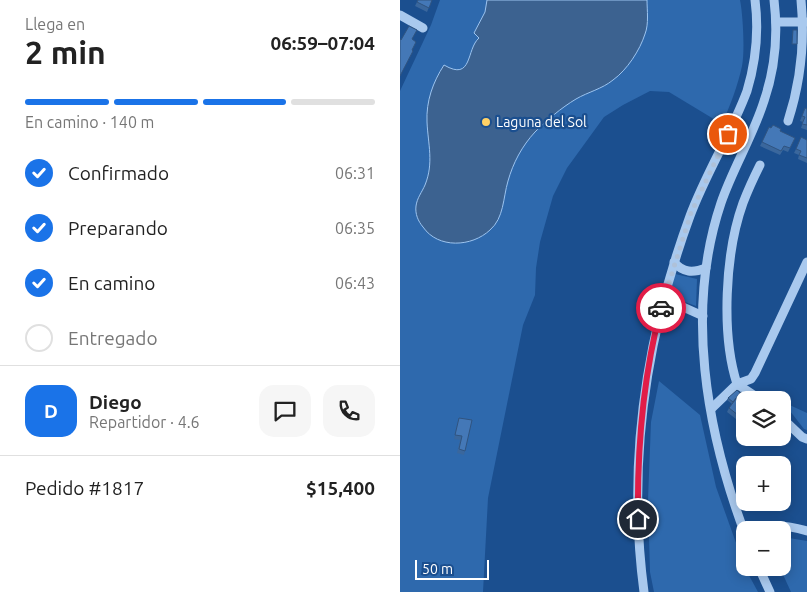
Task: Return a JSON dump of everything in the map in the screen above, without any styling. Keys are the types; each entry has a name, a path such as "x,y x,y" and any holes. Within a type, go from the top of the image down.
{"street":[{"path":"644,592 638,519 638,457 647,372 663,298 691,213 747,91 756,44 755,0"},
{"path":"742,521 728,484 711,409 705,363 702,316 711,237 723,197 765,101 774,52 776,22 774,0"},
{"path":"788,121 801,70 805,22 801,0"},
{"path":"400,15 422,28"},
{"path":"776,22 805,22"},
{"path":"748,391 737,384 731,365 728,341 729,264 743,204 760,165"},
{"path":"674,262 687,271 706,268"},
{"path":"711,409 737,384 751,379 755,374 807,262"},
{"path":"663,298 702,316"},
{"path":"791,427 803,438 807,439"},
{"path":"791,527 807,530"},
{"path":"763,576 770,592"}],"shaded area":[{"name":"Laguna del Sol","path":"440,0 740,0 743,24 742,66 734,95 722,124 669,92 650,91 604,117 567,168 553,196 540,242 536,268 535,295 523,325 488,498 483,592 400,592 400,91 431,25"},
{"name":"Laguna del Sol","path":"487,0 647,0 647,26 643,40 636,53 618,76 604,86 565,106 530,137 512,168 501,214 495,225 483,236 474,240 455,243 446,242 429,234 417,217 416,212 417,200 425,185 429,169 430,154 427,122 429,99 444,65 460,70 467,62 479,38 474,33 485,12"},
{"path":"675,274 697,279 696,306 668,296"},
{"path":"659,381 700,415 716,487 736,543 736,576 749,576 758,592 654,592 650,572 648,500 651,422"},
{"path":"791,406 807,413 807,430 804,429 791,412"},
{"path":"791,538 807,541 807,592 791,592 784,576 791,576"}],"building":[{"path":"418,0 432,0 429,8 417,2"},
{"path":"409,26 417,30 412,39 416,42 400,76 400,39"},
{"path":"793,30 797,30 797,44 792,44"},
{"path":"805,108 807,109 807,125 802,124 805,117 802,116"},
{"path":"773,125 781,129 780,131 795,138 790,148 784,146 781,151 762,142 769,127 771,128"},
{"path":"801,137 807,140 807,158 799,155 801,151 796,149"},
{"path":"737,390 738,391 736,391 736,398 733,402 728,398"},
{"path":"736,399 736,413 729,408"},
{"path":"459,418 472,420 465,451 459,449 462,436 455,435"}],"way so far":[{"path":"661,308 691,213 728,134"}],"place":[{"name":"Laguna del Sol","path":"486,122"}],"route":[{"path":"638,519 640,428 647,372 661,308"}]}
